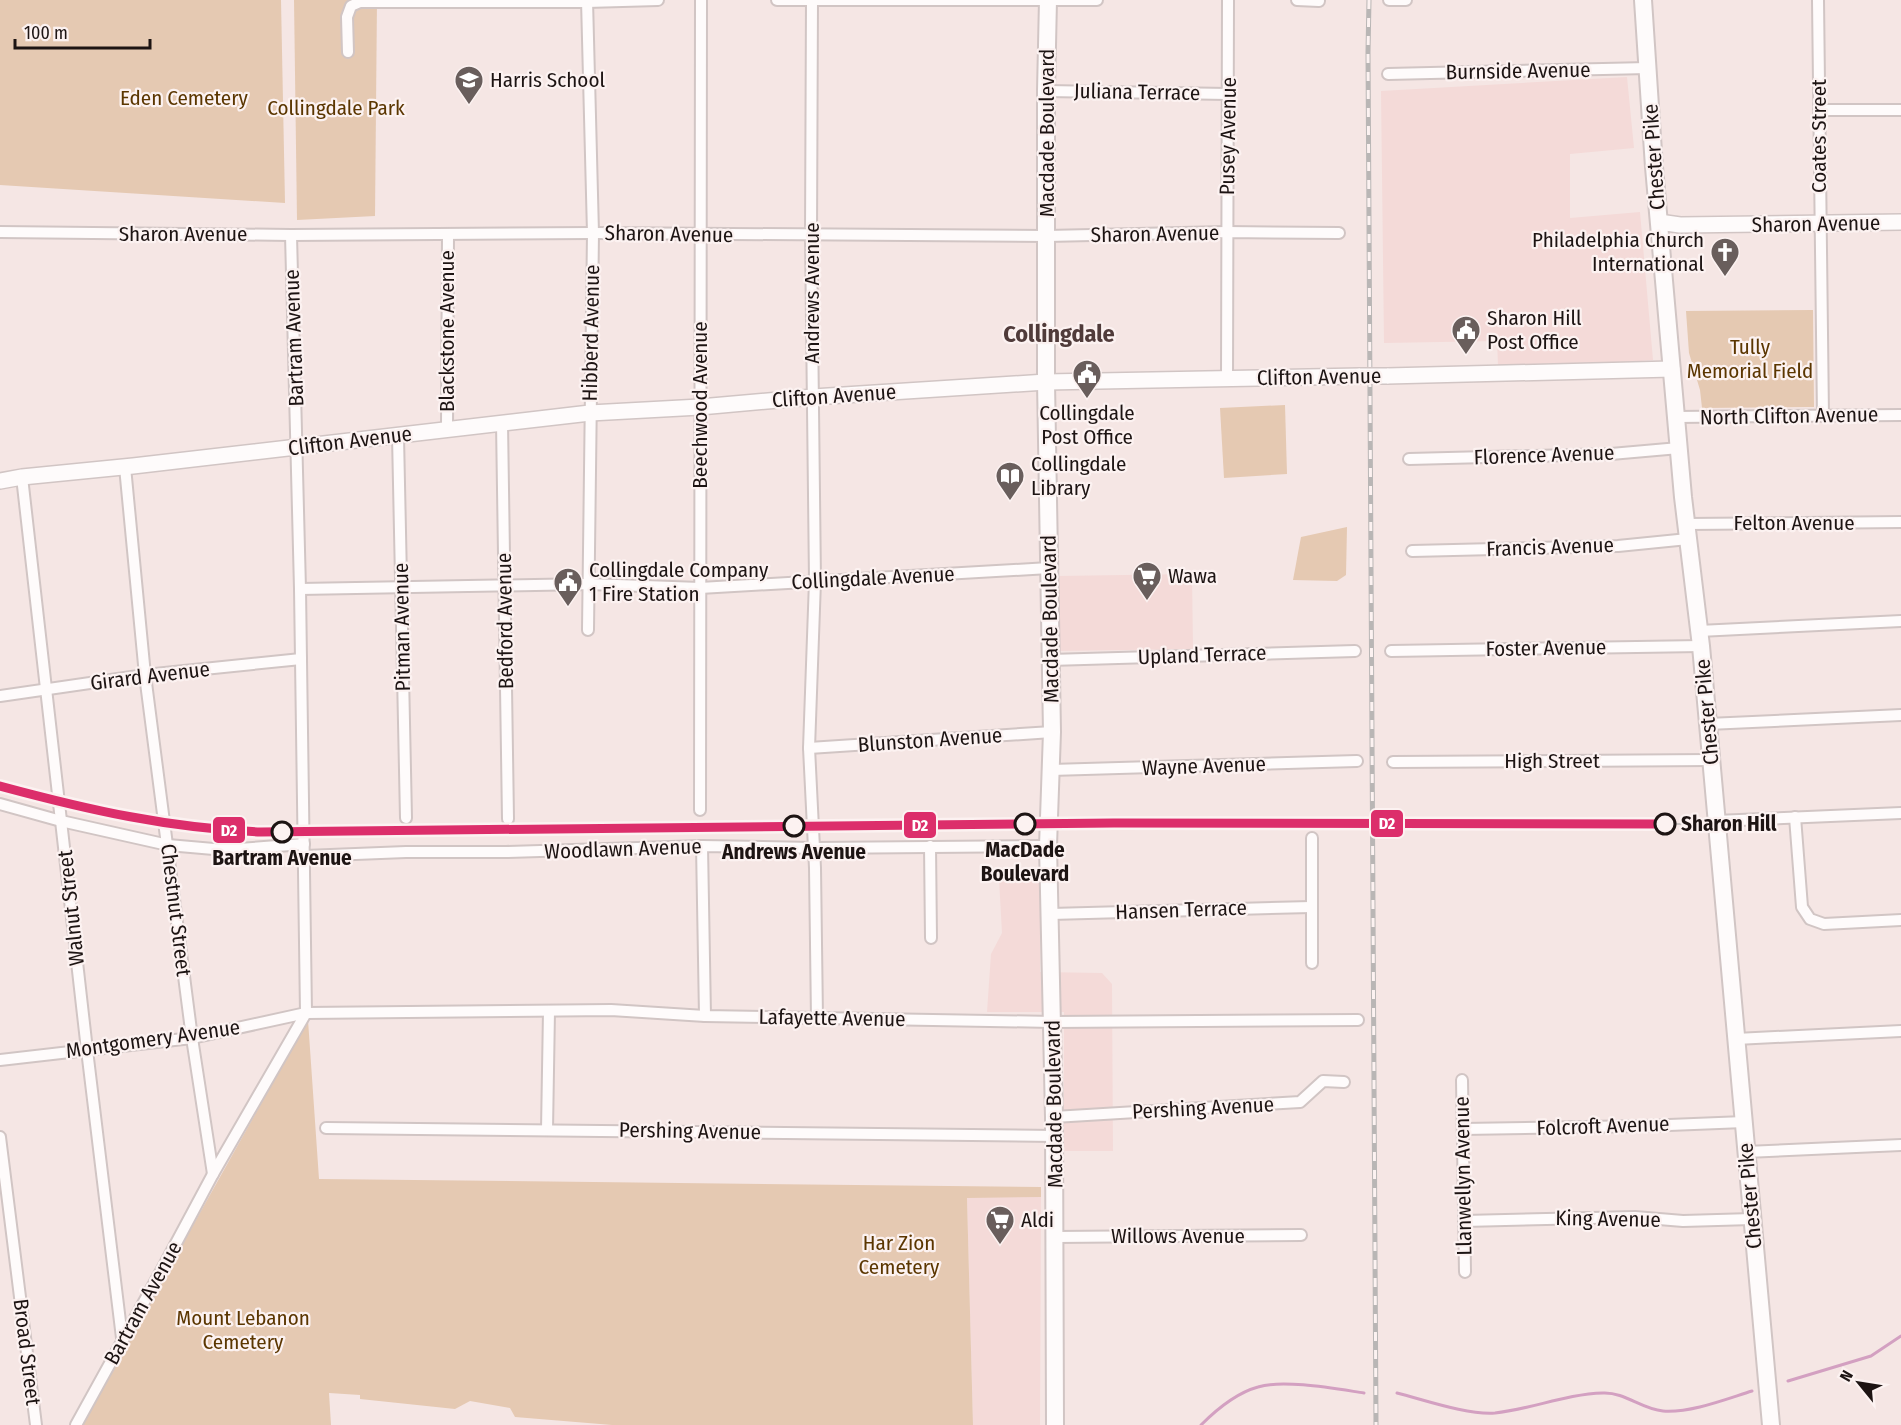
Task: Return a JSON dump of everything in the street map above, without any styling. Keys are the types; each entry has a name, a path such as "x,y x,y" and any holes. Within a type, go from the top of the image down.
{"main road":[{"name":"Macdade Boulevard","path":"1048,0 1046,382 1052,732 1048,846 1052,914 1055,1237"},
{"name":"Chester Pike","path":"1642,0 1676,417 1700,638 1771,1425"},
{"path":"1055,1237 1055,1425"}],"street":[{"path":"348,52 347,17 351,6 360,2 658,0"},
{"name":"Beechwood Avenue","path":"700,810 701,0"},
{"path":"777,0 1097,0"},
{"name":"Andrews Avenue","path":"812,0 811,235 814,581 809,748 817,1018"},
{"name":"Pusey Avenue","path":"1227,380 1228,0"},
{"path":"1297,0 1319,1"},
{"path":"1389,0 1406,0"},
{"name":"Coates Street","path":"1818,0 1823,416"},
{"name":"Hibberd Avenue","path":"587,1 593,233 588,630"},
{"name":"Burnside Avenue","path":"1388,74 1648,68"},
{"name":"Juliana Terrace","path":"1046,91 1228,94"},
{"path":"1819,110 1901,110"},
{"name":"Sharon Avenue","path":"1659,222 1680,225 1901,222"},
{"name":"Sharon Avenue","path":"0,232 291,235 593,233 1047,236 1227,232 1339,233"},
{"name":"Blackstone Avenue","path":"447,429 448,234"},
{"name":"Bartram Avenue","path":"76,1425 213,1174 306,1013 300,589 291,235"},
{"name":"Clifton Avenue","path":"0,481 590,413 700,407 813,397 1046,382 1672,369"},
{"name":"North Clifton Avenue","path":"1676,417 1901,415"},
{"name":"Bedford Avenue","path":"502,423 508,819"},
{"name":"Pitman Avenue","path":"398,436 406,818"},
{"name":"Florence Avenue","path":"1409,459 1611,454 1679,448"},
{"name":"Chestnut Street","path":"125,467 145,675 192,1038 213,1174"},
{"name":"Walnut Street","path":"22,477 122,1338"},
{"name":"Felton Avenue","path":"1687,532 1901,522"},
{"name":"Francis Avenue","path":"1412,551 1618,546 1687,532"},
{"name":"Collingdale Avenue","path":"300,589 588,584 700,588 1049,568"},
{"name":"Foster Avenue","path":"1391,651 1700,638 1901,621"},
{"name":"Upland Terrace","path":"1050,660 1355,651"},
{"name":"Girard Avenue","path":"0,696 145,675 301,660"},
{"path":"1708,724 1901,715"},
{"name":"Blunston Avenue","path":"809,748 1052,732"},
{"name":"High Street","path":"1393,762 1711,760"},
{"name":"Wayne Avenue","path":"1051,770 1357,761"},
{"path":"0,804 61,821 168,845 225,850 304,844"},
{"path":"1716,821 1901,813"},
{"path":"1795,818 1802,906 1810,919 1824,924 1901,920"},
{"path":"1312,838 1312,963"},
{"path":"702,846 705,1016"},
{"name":"Woodlawn Avenue","path":"305,856 702,846 813,848 1048,846"},
{"path":"930,846 931,938"},
{"name":"Hansen Terrace","path":"1052,914 1311,907"},
{"name":"Lafayette Avenue","path":"306,1013 611,1010 705,1016 1053,1022 1358,1020"},
{"path":"547,1130 549,1011"},
{"name":"Montgomery Avenue","path":"0,1060 192,1038 306,1013"},
{"path":"1736,1039 1901,1031"},
{"name":"Llanwellyn Avenue","path":"1461,1080 1465,1272"},
{"name":"Pershing Avenue","path":"1054,1117 1300,1102 1323,1081 1344,1082"},
{"name":"Folcroft Avenue","path":"1462,1130 1744,1122"},
{"name":"Pershing Avenue","path":"326,1128 1055,1136"},
{"name":"Broad Street","path":"0,1137 36,1425"},
{"path":"1746,1152 1901,1145"},
{"name":"King Avenue","path":"1464,1221 1635,1217 1683,1221 1752,1219"},
{"name":"Willows Avenue","path":"1055,1237 1301,1235"}],"shaded area":[{"path":"1627,77 1634,148 1570,154 1570,218 1640,212 1653,360 1588,365 1498,365 1497,341 1384,343 1381,91"},
{"path":"1192,574 1193,649 1057,651 1057,576"},
{"path":"999,879 1041,881 1040,972 1102,973 1112,984 1113,1151 1064,1151 1064,1012 987,1012 991,954 1002,933"},
{"path":"967,1197 1041,1197 1040,1425 973,1425"}],"green space":[{"name":"Eden Cemetery","path":"0,0 281,0 285,203 0,185"},
{"name":"Collingdale Park","path":"294,0 377,0 375,216 297,220"},
{"name":"Tully Memorial Field","path":"1813,310 1814,407 1702,408 1700,390 1689,353 1686,311"},
{"path":"1285,405 1287,474 1224,478 1220,408"},
{"path":"1347,527 1346,575 1337,581 1293,580 1301,537"},
{"path":"308,1020 319,1179 1041,1187 1041,1197 967,1198 973,1425 612,1425 515,1417 510,1408 470,1401 455,1409 360,1399 360,1395 329,1393 331,1425 81,1425"}],"waterway":[{"path":"1788,1381 1871,1356 1901,1336"},
{"path":"1201,1425 1235,1397 1258,1387 1281,1384 1364,1393"},
{"path":"1397,1393 1472,1412 1495,1413 1576,1396 1603,1393 1619,1395 1655,1410 1674,1411 1708,1405 1752,1391"}],"tram line":[{"path":"1665,824 1689,824"}],"railway":[{"path":"1369,0 1376,1425"}],"transit line":[{"name":"D2","path":"0,786 65,803 161,822 261,832 1114,823 1665,824"}],"place":[{"name":"Harris School","path":"469,106"},
{"name":"Philadelphia Church International","path":"1725,278"},
{"name":"Sharon Hill Post Office","path":"1466,356"},
{"name":"Collingdale Post Office","path":"1087,400"},
{"name":"Collingdale Library","path":"1010,502"},
{"name":"Wawa","path":"1147,602"},
{"name":"Collingdale Company 1 Fire Station","path":"568,608"},
{"name":"MacDade Boulevard","path":"1025,824"},
{"name":"Sharon Hill","path":"1665,824"},
{"name":"Andrews Avenue","path":"794,826"},
{"name":"Bartram Avenue","path":"282,832"},
{"name":"Aldi","path":"1000,1246"}],"district":[{"name":"Collingdale","path":"1059,334"}],"park label":[{"name":"Har Zion Cemetery","path":"899,1255"},
{"name":"Mount Lebanon Cemetery","path":"243,1330"}]}
